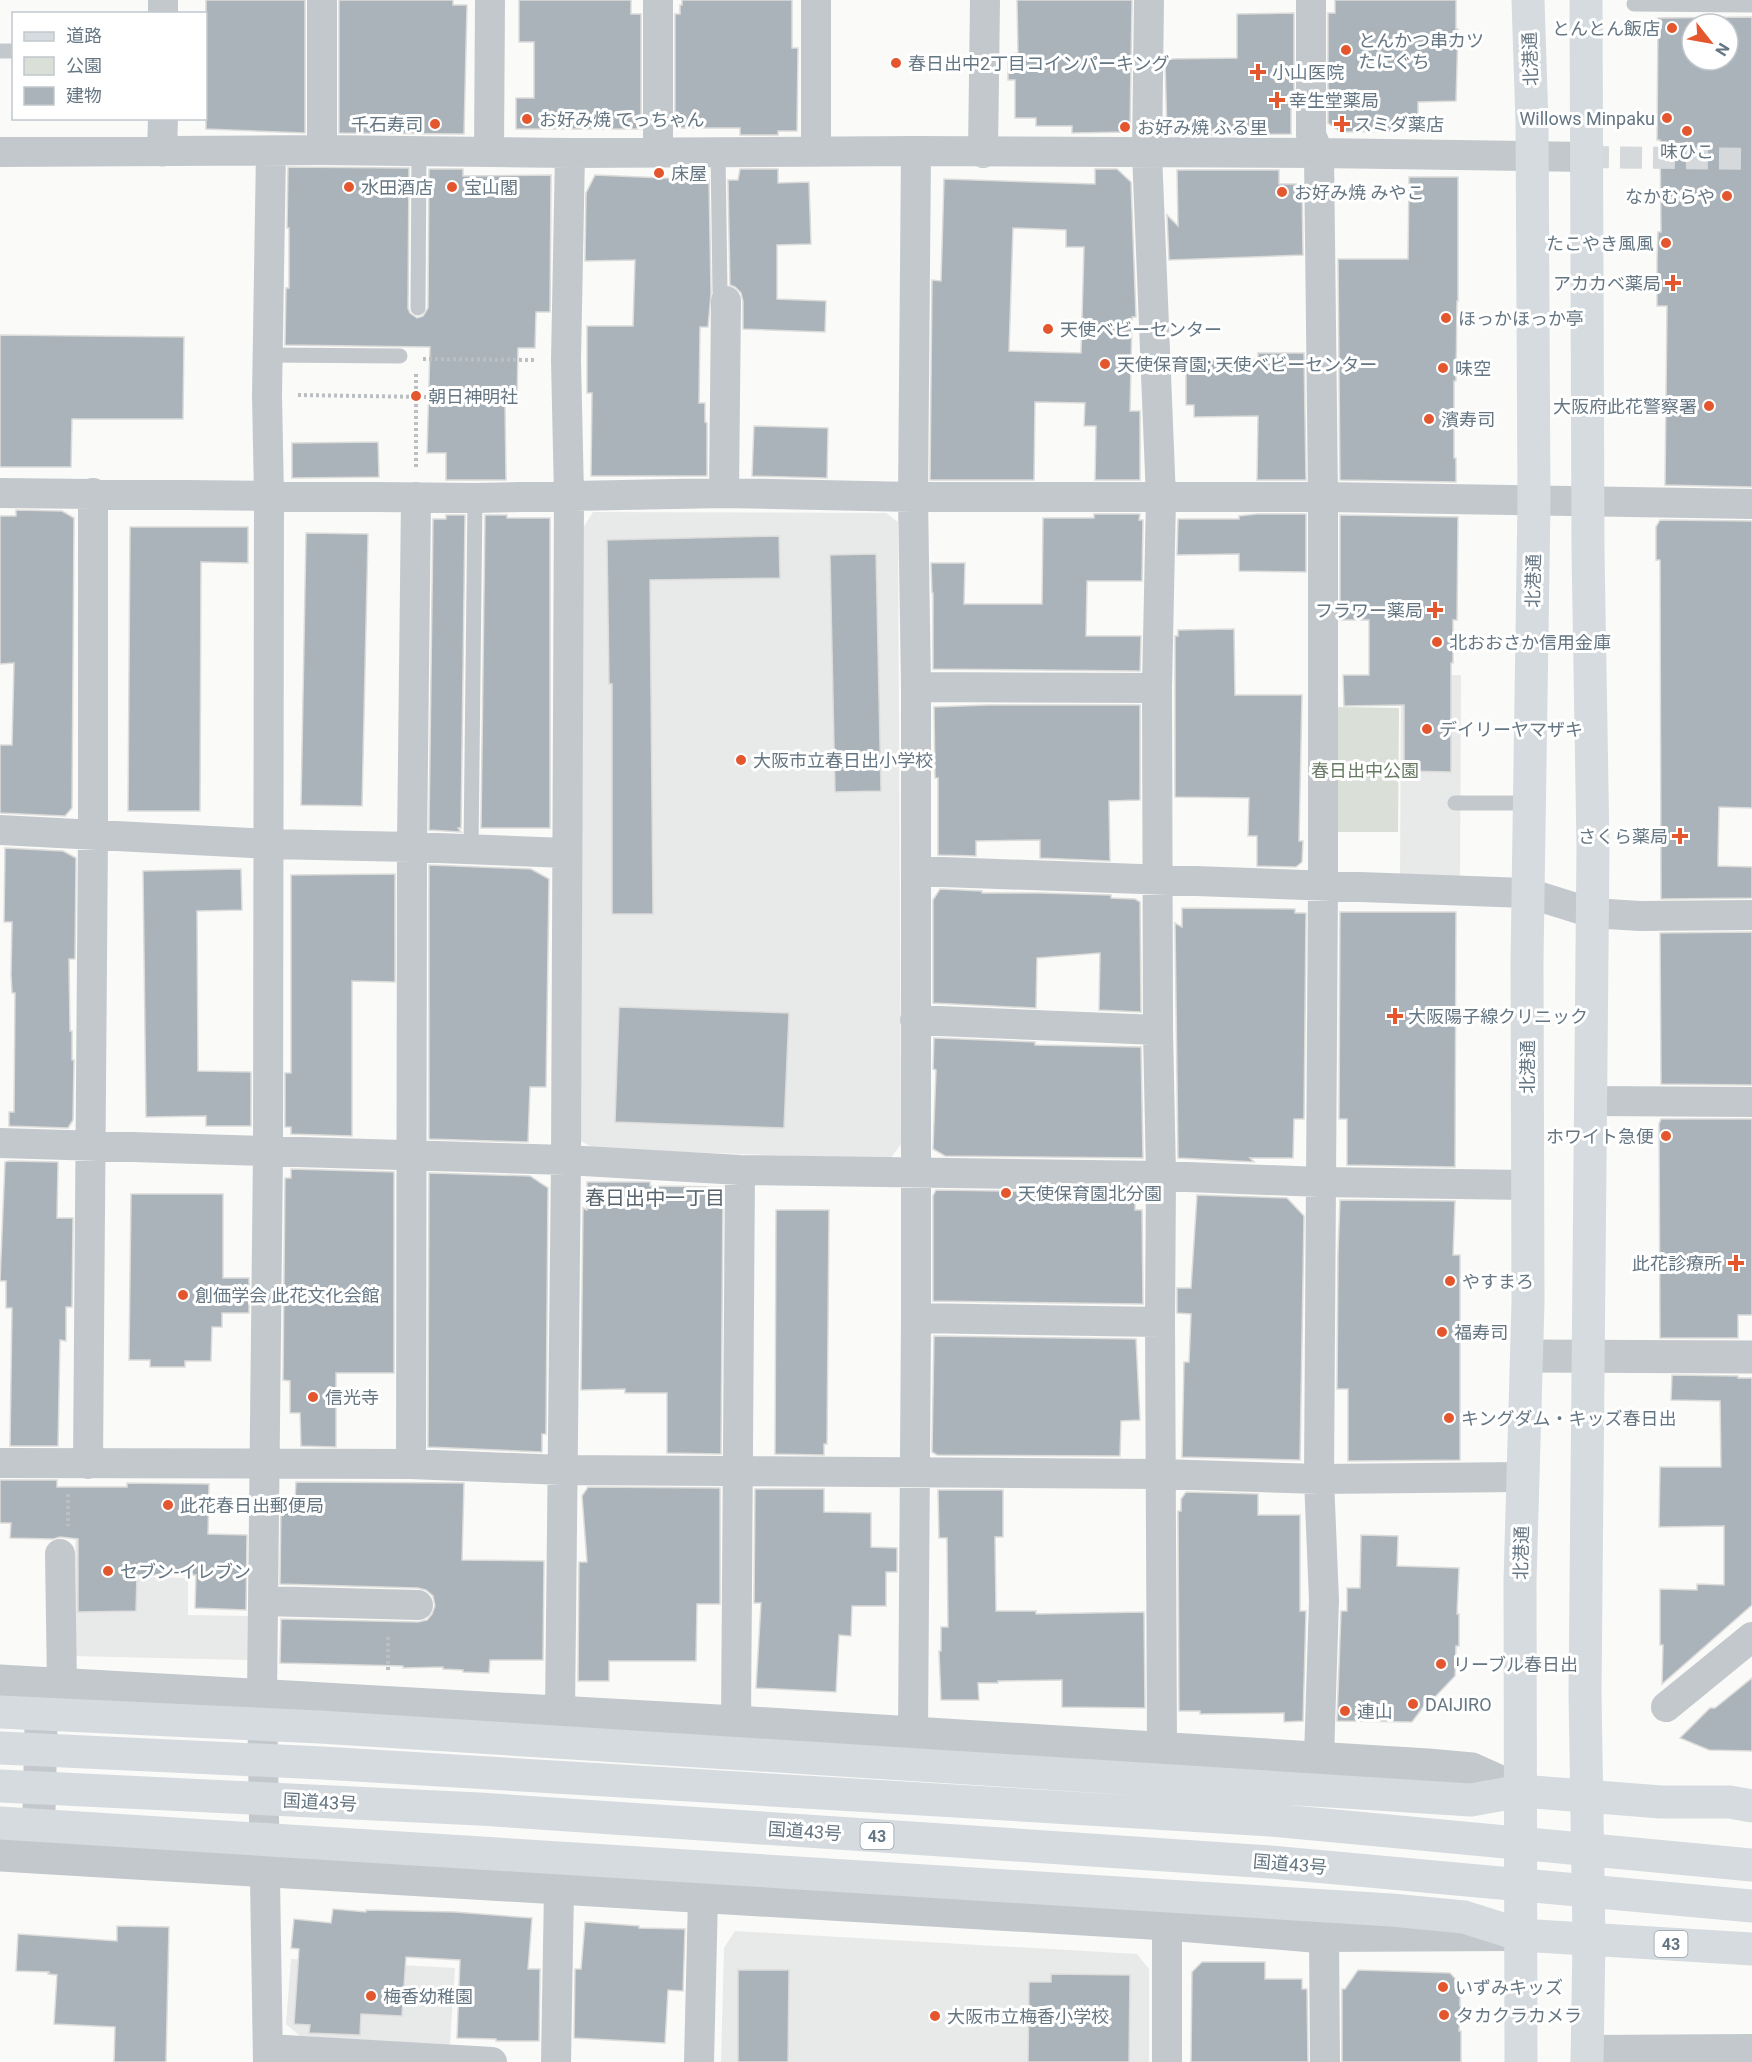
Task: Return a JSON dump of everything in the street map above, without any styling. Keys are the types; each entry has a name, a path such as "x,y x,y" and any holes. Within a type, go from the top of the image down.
{"main road":[{"name":"北港通","path":"1521,2062 1520,1581 1527,1356 1528,893 1534,501 1528,0"},
{"path":"1586,0 1592,913 1585,1693 1589,1940 1587,2056"},
{"path":"0,1712 320,1727 1471,1800 1521,1791 1661,1802 1745,1802"},
{"name":"国道43号","path":"0,1748 322,1763 1271,1820 1752,1865"},
{"name":"国道43号","path":"0,1786 479,1809 1270,1862 1752,1906"},
{"path":"0,1823 1391,1910 1464,1917 1521,1935"},
{"name":"43","path":"1521,1935 1752,1949"}],"street":[{"path":"322,0 322,150"},
{"path":"489,151 490,0"},
{"path":"658,0 658,152"},
{"path":"816,0 816,152"},
{"path":"983,153 985,0"},
{"path":"1149,0 1148,153 1161,498 1157,688 1162,1748"},
{"path":"1311,0 1311,135 1319,153 1323,497 1323,885 1318,1479 1324,1600 1319,1757"},
{"path":"162,152 163,120"},
{"path":"270,151 267,355 269,844 265,1463 263,1601 254,1637 262,1696 268,2056 492,2062"},
{"path":"913,1734 916,1472 916,687 913,497 916,151"},
{"path":"0,152 916,151 1587,157"},
{"path":"560,1712 566,1160 567,360 570,153"},
{"path":"724,493 726,301"},
{"path":"0,493 475,498 724,493 913,497 1323,497 1752,504"},
{"path":"78,1464 90,1146 93,494"},
{"path":"411,1464 412,847 416,497"},
{"path":"916,687 1157,688"},
{"path":"0,830 269,844 566,853"},
{"path":"916,871 1323,885 1444,883 1528,893 1592,913 1640,916 1752,915"},
{"path":"915,1020 1158,1030"},
{"path":"1591,1101 1752,1102"},
{"path":"0,1143 566,1160 740,1170 1161,1176 1320,1182 1528,1185"},
{"path":"736,1722 740,1170"},
{"path":"916,1318 1160,1322"},
{"path":"1527,1356 1752,1357"},
{"path":"0,1463 411,1464 562,1470 1160,1474 1318,1479 1522,1477"},
{"path":"38,1857 60,1554"},
{"path":"263,1601 418,1605"},
{"path":"1666,1707 1752,1637"},
{"path":"0,1681 1319,1757 1472,1769 1521,1791"},
{"path":"0,1855 1167,1924 1324,1937 1521,1935"},
{"path":"556,2062 559,1889"},
{"path":"699,2062 703,1897"},
{"path":"1167,1924 1167,2062"},
{"path":"1324,1937 1325,2062"},
{"path":"1587,2056 1752,2049"}],"lane":[{"path":"1634,4 1752,5"},
{"path":"418,308 419,151"},
{"path":"718,152 720,292 726,301"},
{"path":"267,355 400,356"},
{"path":"471,849 475,498"},
{"path":"1455,803 1529,803"}],"path":[{"path":"416,358 567,360"},
{"path":"416,368 416,497"},
{"path":"267,395 426,397"},
{"path":"60,1554 68,1543 78,1464"},
{"path":"388,1604 388,1680"}],"shaded area":[{"name":"大阪市立春日出小学校","path":"593,512 886,513 898,522 901,1144 890,1159 595,1149 581,1141 583,528"},
{"path":"1401,675 1461,675 1460,881 1400,880"},
{"path":"76,1525 143,1527 141,1577 188,1578 188,1615 250,1616 249,1660 72,1656"},
{"name":"大阪市立梅香小学校","path":"735,1931 1137,1954 1149,1969 1149,2062 721,2062 724,1948"},
{"name":"梅香幼稚園","path":"291,1959 455,1968 450,2045 300,2036 286,2024"}],"green space":[{"name":"春日出中公園","path":"1333,707 1399,708 1398,832 1332,832"}],"building":[{"path":"206,0 305,0 305,133 206,129"},
{"path":"339,0 453,0 453,5 467,5 464,134 339,133"},
{"path":"519,0 631,0 631,14 641,14 641,129 516,129 516,98 534,98 534,42 519,42"},
{"path":"682,0 792,0 792,48 798,48 797,131 778,131 778,135 740,135 740,128 675,128 675,14 680,14"},
{"path":"1017,0 1132,0 1130,129 1128,132 1072,133 1072,126 1036,126 1036,118 1015,118 1015,80 1008,80 1008,54 1018,53"},
{"path":"1335,0 1456,0 1456,29 1458,29 1456,101 1418,102 1418,131 1341,132 1328,123 1328,13 1335,13"},
{"path":"1294,13 1294,97 1291,95 1291,134 1176,135 1176,133 1167,133 1165,59 1237,58 1237,14"},
{"path":"1740,17 1752,17 1752,487 1665,485 1667,306 1657,306 1658,232 1661,232 1660,140 1657,140 1658,18 1680,18 1680,72 1740,72"},
{"path":"288,167 409,168 408,308 410,313 417,318 423,316 428,308 429,169 463,169 463,176 551,175 550,312 536,312 535,348 518,348 517,403 505,404 506,480 446,480 446,453 427,453 430,347 285,345 286,288 289,288"},
{"path":"740,169 778,169 778,183 809,182 811,244 777,245 777,299 826,301 825,332 743,329 741,293 730,285 728,180 738,180"},
{"path":"1095,169 1117,169 1131,182 1136,317 1132,317 1130,411 1140,411 1140,480 1095,480 1096,426 1084,426 1085,403 1035,402 1034,480 930,480 932,280 941,281 944,179 1095,184","holes":["1013,228 1066,230 1066,247 1084,247 1081,353 1009,351"]},
{"path":"1177,170 1279,170 1279,184 1302,184 1303,255 1169,260 1167,215 1178,226"},
{"path":"595,175 709,180 711,294 708,327 700,327 699,403 705,403 707,476 591,476 592,393 587,393 587,326 633,326 635,260 585,261 586,193"},
{"path":"1409,177 1458,177 1458,301 1456,381 1454,381 1456,482 1340,480 1338,259 1408,259"},
{"path":"0,335 184,337 183,419 72,419 71,467 0,467"},
{"path":"1258,353 1304,353 1306,480 1257,480 1258,416 1194,417 1194,405 1186,405 1186,360 1258,359"},
{"path":"754,426 828,428 827,478 752,476"},
{"path":"378,442 379,477 292,478 292,443"},
{"path":"16,510 62,511 74,518 72,808 65,816 0,813 0,745 12,745 14,663 0,664 0,516 16,516"},
{"path":"1094,514 1140,514 1139,520 1143,520 1142,581 1087,581 1086,636 1141,636 1140,671 933,669 931,563 965,563 964,604 1042,604 1043,518 1094,518"},
{"path":"1306,514 1306,572 1239,571 1239,554 1177,555 1178,519 1239,519 1239,516"},
{"path":"446,515 465,515 461,828 458,828 461,832 429,830 433,519 446,519"},
{"path":"485,515 507,515 507,518 550,518 550,828 481,828"},
{"path":"1340,515 1458,517 1457,620 1453,620 1453,663 1451,663 1451,772 1404,771 1404,705 1344,706 1343,675 1369,675 1369,620 1340,620"},
{"path":"1660,520 1752,521 1752,808 1719,807 1718,866 1752,867 1752,898 1661,899 1660,560 1656,560 1656,527"},
{"path":"130,527 248,527 248,563 201,562 200,811 128,811"},
{"path":"306,533 368,534 362,806 301,805"},
{"path":"779,536 780,578 650,580 653,914 612,914 612,684 609,684 607,540"},
{"path":"876,554 881,791 835,792 830,555"},
{"path":"1234,629 1235,695 1302,695 1299,841 1303,841 1302,862 1296,867 1257,866 1257,836 1248,836 1249,798 1175,797 1175,636 1178,636 1178,630"},
{"path":"1140,705 1140,800 1109,801 1110,861 1040,858 1040,840 976,841 976,856 938,855 938,778 935,778 934,707"},
{"path":"5,848 63,851 76,858 75,959 69,959 70,1031 72,1031 72,1060 74,1060 73,1120 68,1128 9,1126 9,1112 14,1112 15,993 12,993 11,975 12,922 4,922"},
{"path":"429,865 531,869 549,879 546,1087 530,1087 528,1142 429,1139"},
{"path":"241,869 242,910 197,911 198,1071 251,1072 251,1126 206,1126 206,1116 146,1117 143,871"},
{"path":"395,874 395,982 352,981 352,1136 291,1134 291,1127 285,1127 285,1073 291,1073 291,875"},
{"path":"940,889 982,891 982,893 1111,895 1111,898 1135,899 1140,902 1141,1012 1099,1010 1100,953 1037,958 1036,1008 933,1003 933,900"},
{"path":"1182,908 1295,909 1295,913 1306,913 1304,1119 1294,1119 1293,1158 1250,1158 1254,1162 1178,1158 1175,923 1182,927"},
{"name":"大阪陽子線クリニック","path":"1340,912 1456,912 1455,1167 1347,1165 1347,1119 1339,1119"},
{"path":"1752,932 1752,1085 1661,1084 1660,933"},
{"path":"619,1007 789,1013 784,1128 615,1122"},
{"path":"934,1038 1035,1042 1035,1045 1141,1047 1143,1158 945,1156 933,1149 936,1070 933,1069"},
{"path":"1661,1119 1752,1119 1752,1315 1738,1315 1738,1338 1660,1338 1659,1124"},
{"path":"5,1162 58,1162 57,1218 73,1218 72,1307 66,1307 66,1341 60,1340 58,1446 10,1446 12,1308 6,1308 6,1281 0,1281"},
{"path":"291,1169 394,1172 394,1373 336,1373 336,1447 301,1446 300,1413 290,1413 290,1381 283,1380 285,1178 291,1178"},
{"path":"429,1173 530,1176 548,1188 546,1434 542,1434 542,1452 428,1447"},
{"path":"587,1182 650,1182 650,1186 723,1187 721,1454 667,1453 667,1393 625,1393 625,1389 581,1390 583,1208 587,1210"},
{"path":"936,1190 1135,1193 1135,1210 1142,1210 1143,1304 933,1301 933,1196"},
{"name":"創価学会 此花文化会館","path":"131,1194 223,1194 223,1278 249,1278 249,1313 222,1313 222,1327 212,1327 211,1361 185,1361 185,1367 150,1367 150,1360 129,1360"},
{"path":"1197,1195 1287,1198 1304,1216 1300,1460 1182,1457 1184,1362 1189,1362 1191,1314 1177,1313 1177,1288 1191,1288"},
{"path":"1340,1200 1455,1201 1453,1255 1460,1255 1460,1460 1348,1461 1348,1389 1337,1389"},
{"path":"776,1210 829,1210 827,1444 824,1444 824,1455 775,1454"},
{"path":"934,1336 1136,1339 1140,1420 1121,1421 1120,1456 937,1455 932,1452"},
{"path":"1672,1375 1752,1378 1752,1605 1662,1684 1663,1645 1660,1645 1660,1589 1697,1590 1697,1584 1724,1585 1724,1526 1659,1527 1660,1467 1721,1467 1720,1401 1671,1400"},
{"path":"0,1480 57,1480 57,1487 127,1487 127,1483 209,1484 208,1534 247,1535 246,1610 195,1608 196,1575 137,1575 136,1611 78,1612 78,1539 10,1538 11,1523 0,1523"},
{"path":"296,1482 464,1483 462,1560 544,1561 543,1660 490,1660 489,1673 463,1672 463,1670 443,1669 443,1667 403,1668 403,1666 280,1663 281,1619 418,1622 427,1620 435,1606 433,1596 426,1590 418,1588 280,1584 281,1500 295,1499"},
{"path":"588,1487 720,1488 720,1604 697,1604 696,1661 609,1661 609,1681 578,1681 579,1562 587,1562 582,1496"},
{"path":"755,1489 824,1489 824,1512 871,1513 871,1547 897,1548 897,1572 886,1572 886,1606 852,1606 851,1636 839,1635 836,1692 756,1688 761,1603 754,1603"},
{"path":"938,1490 1003,1490 1003,1537 995,1537 996,1611 1036,1611 1036,1614 1144,1612 1145,1708 1062,1707 1062,1680 978,1683 979,1700 941,1700 939,1651 941,1651 941,1627 948,1627 947,1538 939,1538"},
{"path":"1186,1492 1258,1494 1258,1515 1300,1515 1300,1611 1306,1611 1303,1721 1284,1722 1284,1713 1200,1714 1200,1711 1179,1711 1178,1511 1181,1511 1181,1499"},
{"path":"1361,1535 1398,1536 1397,1566 1459,1568 1457,1614 1459,1614 1459,1646 1456,1646 1455,1676 1435,1697 1430,1698 1412,1722 1337,1721 1341,1611 1347,1611 1347,1588 1360,1588"},
{"path":"1752,1678 1752,1751 1709,1750 1680,1738 1710,1708 1715,1708"},
{"path":"333,1909 366,1912 366,1910 455,1912 532,1918 528,1969 540,1969 539,2041 457,2038 460,1960 406,1957 402,2016 361,2014 360,2035 309,2033 310,2025 294,2024 299,1949 291,1948 294,1919 331,1923"},
{"path":"585,1922 639,1926 639,1928 685,1929 683,1991 668,1990 665,2043 574,2038 575,1969 581,1969"},
{"path":"117,1926 169,1927 166,2062 114,2062 115,2027 54,2024 57,1975 48,1974 49,1972 16,1971 18,1934 117,1941"},
{"path":"1202,1962 1265,1962 1265,1979 1302,1979 1302,1989 1307,1989 1308,2062 1191,2062 1192,1972"},
{"path":"738,1970 789,1970 788,2062 738,2062"},
{"path":"1358,1970 1450,1973 1460,1984 1461,2062 1342,2062 1342,1989 1345,1989"},
{"path":"1051,1974 1130,1975 1129,2062 1028,2062 1029,1982 1051,1982"}],"tunnel":[{"path":"1587,157 1752,159"}],"place":[{"name":"とんとん飯店","path":"1672,28"},
{"name":"とんかつ串カツ たにぐち","path":"1346,50"},
{"name":"春日出中2丁目コインパーキング","path":"896,63"},
{"name":"小山医院","path":"1258,72"},
{"name":"幸生堂薬局","path":"1277,100"},
{"name":"Willows Minpaku","path":"1667,118"},
{"name":"お好み焼 てっちゃん","path":"527,119"},
{"name":"千石寿司","path":"435,124"},
{"name":"スミダ薬店","path":"1342,124"},
{"name":"お好み焼 ふる里","path":"1125,127"},
{"name":"味ひこ","path":"1687,131"},
{"name":"床屋","path":"659,173"},
{"name":"水田酒店","path":"349,187"},
{"name":"宝山閣","path":"452,187"},
{"name":"お好み焼 みやこ","path":"1282,192"},
{"name":"なかむらや","path":"1727,196"},
{"name":"たこやき風風","path":"1666,243"},
{"name":"アカカベ薬局","path":"1673,283"},
{"name":"ほっかほっか亭","path":"1446,318"},
{"name":"天使ベビーセンター","path":"1048,329"},
{"name":"天使保育園; 天使ベビーセンター","path":"1105,364"},
{"name":"味空","path":"1443,368"},
{"name":"朝日神明社","path":"416,396"},
{"name":"大阪府此花警察署","path":"1709,406"},
{"name":"濱寿司","path":"1429,419"},
{"name":"フラワー薬局","path":"1435,610"},
{"name":"北おおさか信用金庫","path":"1437,642"},
{"name":"デイリーヤマザキ","path":"1427,729"},
{"name":"大阪市立春日出小学校","path":"741,760"},
{"name":"さくら薬局","path":"1680,836"},
{"name":"大阪陽子線クリニック","path":"1395,1016"},
{"name":"ホワイト急便","path":"1666,1136"},
{"name":"天使保育園北分園","path":"1006,1193"},
{"name":"此花診療所","path":"1736,1263"},
{"name":"やすまろ","path":"1450,1281"},
{"name":"創価学会 此花文化会館","path":"183,1295"},
{"name":"福寿司","path":"1442,1332"},
{"name":"信光寺","path":"313,1397"},
{"name":"キングダム・キッズ春日出","path":"1449,1418"},
{"name":"此花春日出郵便局","path":"168,1505"},
{"name":"セブン-イレブン","path":"108,1571"},
{"name":"リーブル春日出","path":"1441,1664"},
{"name":"DAIJIRO","path":"1413,1704"},
{"name":"連山","path":"1345,1711"},
{"name":"いずみキッズ","path":"1443,1987"},
{"name":"梅香幼稚園","path":"371,1996"},
{"name":"タカクラカメラ","path":"1444,2015"},
{"name":"大阪市立梅香小学校","path":"935,2016"}],"district":[{"name":"春日出中一丁目","path":"655,1198"}]}
